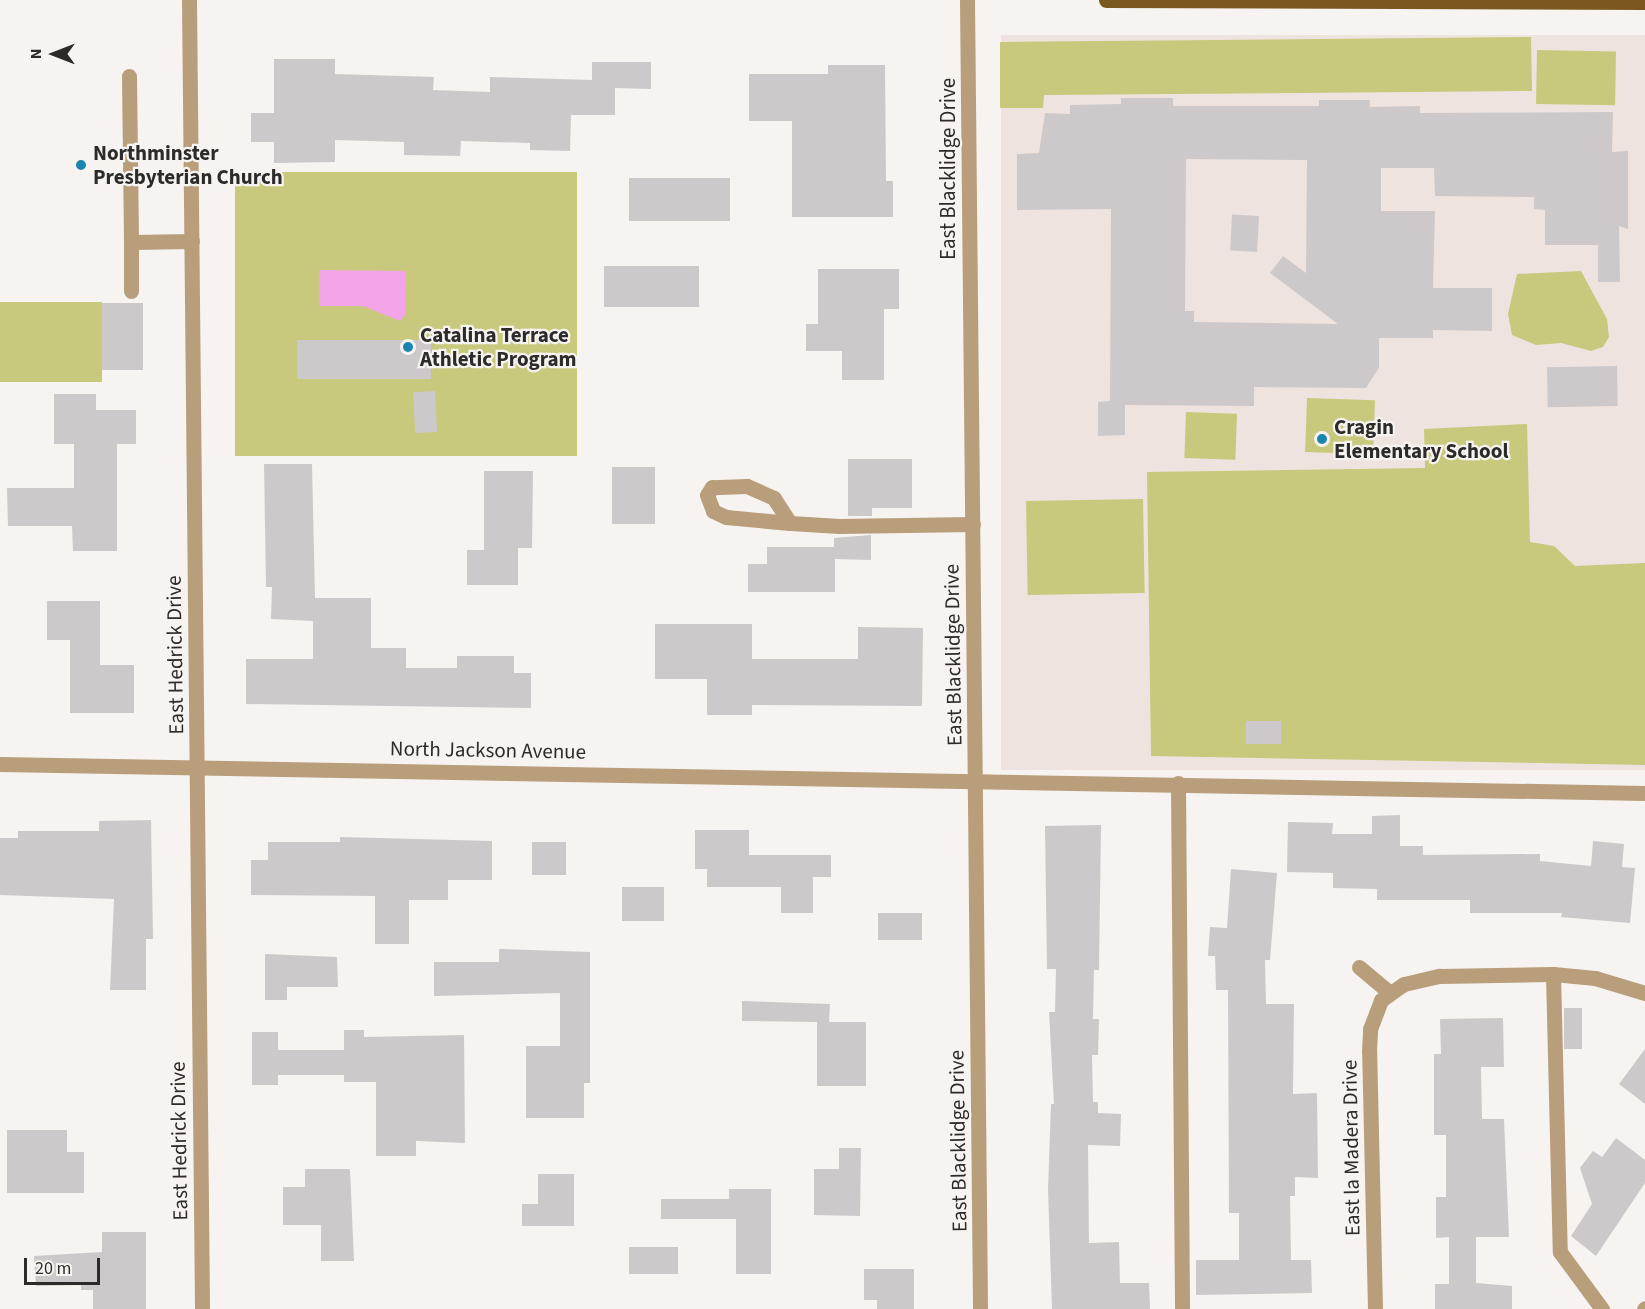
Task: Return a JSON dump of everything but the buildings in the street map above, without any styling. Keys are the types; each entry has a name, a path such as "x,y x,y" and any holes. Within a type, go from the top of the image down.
{"main road":[{"path":"1106,0 1645,2"}],"street":[{"name":"East Hedrick Drive","path":"189,0 202,1309"},
{"name":"East Blacklidge Drive","path":"967,0 980,1309"},
{"path":"129,76 131,291"},
{"path":"131,242 192,241"},
{"path":"790,523 774,498 747,486 712,487 707,495 713,511 726,517 790,523 973,524"},
{"name":"North Jackson Avenue","path":"0,764 976,778 1645,793"},
{"path":"1178,783 1182,1309"},
{"path":"1359,967 1389,992 1422,978 1553,974 1595,978 1645,993"},
{"path":"1553,974 1560,1252 1602,1309"},
{"name":"East la Madera Drive","path":"1375,1309 1370,1029 1374,1012 1389,992"}],"shaded area":[{"name":"Cragin Elementary School","path":"1001,35 1645,35 1645,770 1001,770"},
{"path":"319,270 406,271 405,315 400,321 363,306 319,306"}],"green space":[{"path":"1531,37 1532,91 1044,95 1043,108 1000,108 1000,42"},
{"path":"1537,50 1616,51 1615,105 1536,104"},
{"name":"Catalina Terrace Athletic Program","path":"235,172 577,172 577,456 235,456"},
{"path":"1581,271 1607,319 1609,337 1603,347 1591,351 1561,343 1536,345 1512,335 1508,314 1517,274"},
{"path":"0,302 102,302 102,382 0,382"},
{"path":"1307,398 1375,400 1373,454 1305,452"},
{"path":"1186,412 1237,414 1235,460 1184,458"},
{"path":"1527,424 1530,542 1554,546 1575,566 1645,563 1645,765 1151,756 1147,472 1425,468 1424,429"},
{"path":"1143,499 1145,593 1028,595 1026,501"}],"place":[{"name":"Northminster Presbyterian Church","path":"81,165"},
{"name":"Catalina Terrace Athletic Program","path":"408,347"},
{"name":"Cragin Elementary School","path":"1322,439"}]}
